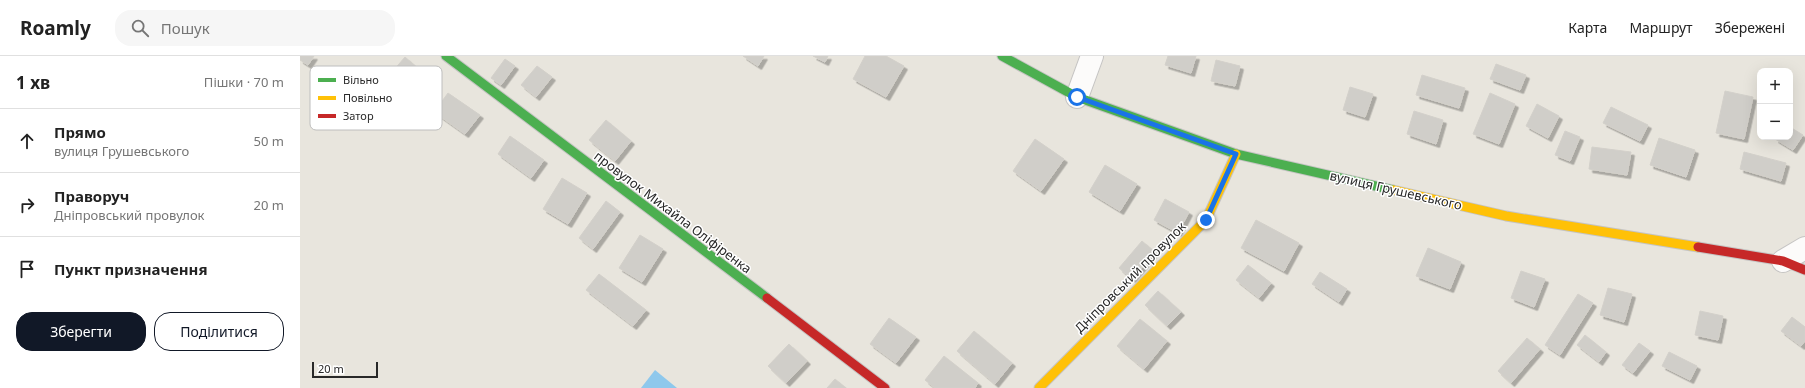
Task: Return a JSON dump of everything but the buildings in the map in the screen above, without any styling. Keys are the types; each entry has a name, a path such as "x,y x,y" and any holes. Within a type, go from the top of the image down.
{"street":[{"name":"провулок Михайла Оліфіренка","path":"446,56 885,388"},
{"name":"вулиця Грушевського","path":"1002,56 1077,97 1236,154 1506,216 1783,261 1805,270"},
{"path":"1077,97 1092,56"},
{"name":"Дніпровський провулок","path":"1039,388 1206,220 1236,154"},
{"path":"1783,261 1805,248"}],"water":[{"path":"655,370 677,388 641,388"}],"traffic: fast":[{"path":"446,56 767,298"},
{"path":"1002,56 1077,97 1236,154 1393,190"}],"traffic: slow":[{"path":"1039,388 1206,220 1236,154"},
{"path":"1393,190 1506,216 1698,247"}],"traffic: jam":[{"path":"1698,247 1783,261 1805,270"},
{"path":"767,298 885,388"}],"route":[{"path":"1077,97 1236,154 1206,220"}]}
